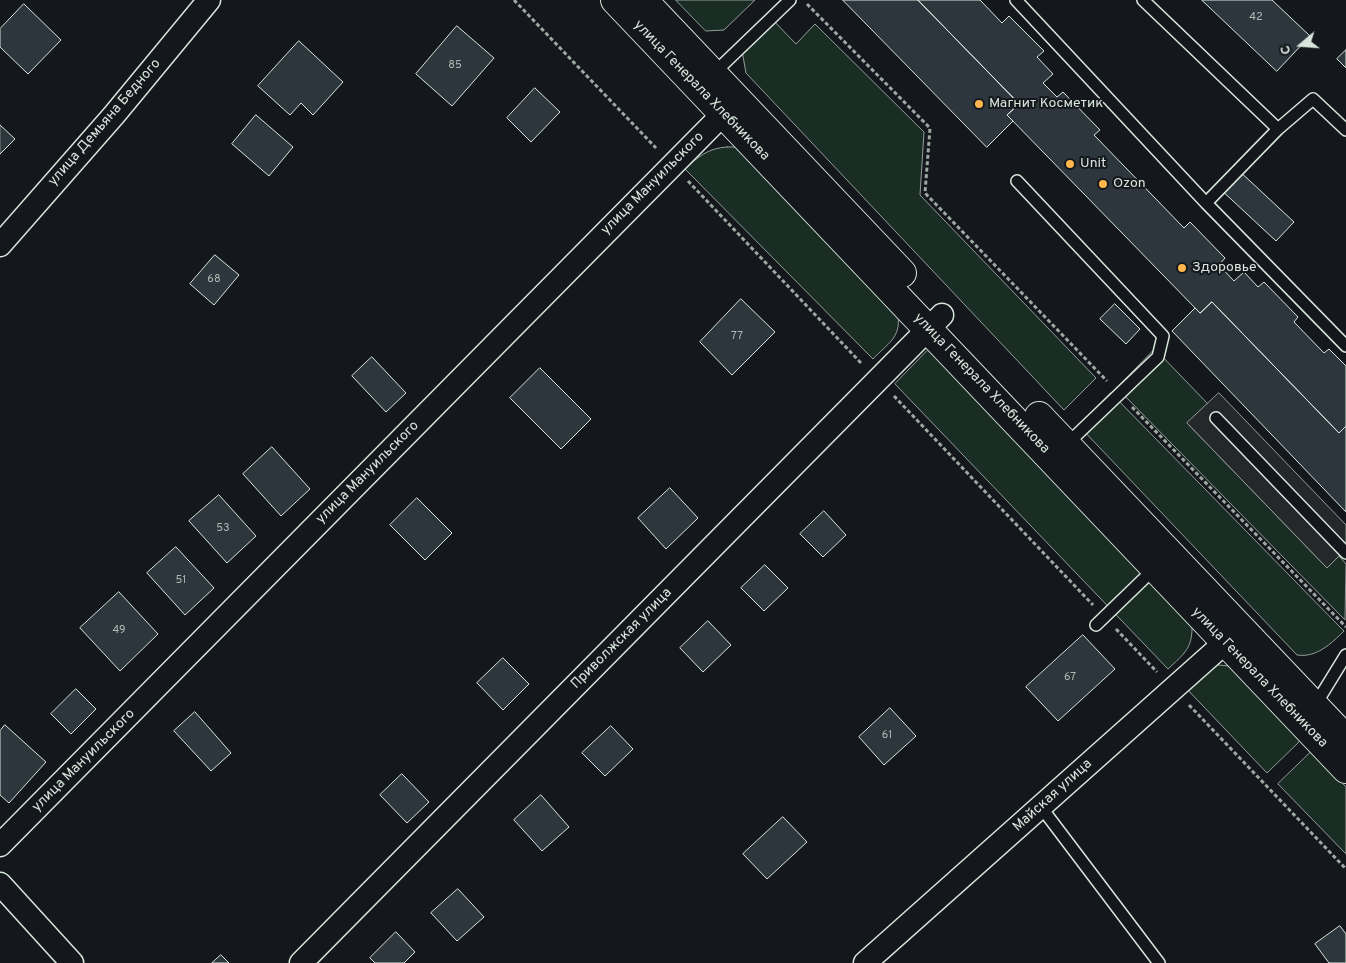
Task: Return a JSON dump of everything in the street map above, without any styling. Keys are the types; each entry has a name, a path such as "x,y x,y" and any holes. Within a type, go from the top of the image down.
{"street":[{"name":"улица Демьяна Бедного","path":"0,245 114,115 209,0"},
{"name":"улица Генерала Хлебникова","path":"615,0 706,81"},
{"name":"улица Генерала Хлебникова","path":"642,0 706,81 730,107 1307,713 1346,768"},
{"name":"улица Мануильского","path":"0,845 730,107"},
{"name":"Приволжская улица","path":"301,963 935,322"},
{"name":"улица Генерала Хлебникова","path":"1059,452 1155,568 1233,636"},
{"name":"Майская улица","path":"865,963 1233,636"},
{"name":"улица Генерала Хлебникова","path":"1307,713 1346,739"},
{"path":"0,884 72,963"}],"lane":[{"path":"706,81 790,0"},
{"path":"1016,0 1206,204 1346,346"},
{"path":"1142,0 1278,129"},
{"path":"1206,204 1278,129 1313,99 1346,130"},
{"path":"1017,182 1163,336 1158,357 1059,452"},
{"path":"1216,418 1346,553"},
{"path":"1101,621 1155,568"},
{"path":"1307,713 1346,655"},
{"path":"1041,807 1159,963"}],"path":[{"path":"514,0 878,380 1101,621 1173,689 1346,869"},
{"path":"804,0 930,128 925,193 1346,627"}],"green space":[{"path":"676,0 755,0 724,30 706,31"},
{"path":"770,17 796,44 815,24 924,132 920,195 1096,378 1064,410 746,73 741,45"},
{"path":"736,147 898,316 895,335 888,345 873,359 685,169 704,154 714,149"},
{"path":"931,347 1192,623 1191,638 1187,649 1168,669 895,384"},
{"path":"1155,349 1208,404 1188,424 1327,568 1339,556 1346,564 1345,620 1117,388"},
{"path":"1111,393 1344,631 1334,641 1317,652 1297,655 1079,426"},
{"path":"1229,666 1239,672 1301,740 1267,773 1183,685 1209,667"},
{"path":"1312,751 1346,787 1346,854 1278,784"}],"shaded area":[{"path":"1219,393 1346,525 1346,549 1327,568 1187,423"}],"building":[{"path":"843,0 918,0 1019,104 1007,115 1013,121 987,147"},
{"path":"918,0 980,0 1002,23 1009,16 1044,51 1037,57 1053,74 1043,83 1057,97 1063,92 1100,130 1094,135 1184,228 1190,222 1225,258 1219,265 1234,281 1244,272 1258,287 1264,282 1298,317 1294,322 1324,353 1329,349 1346,366 1346,426 1339,433 1212,302 1200,313 1007,115 1019,104"},
{"path":"1202,0 1272,0 1310,36 1277,71"},
{"path":"24,4 61,40 28,74 0,47 0,29"},
{"path":"457,26 494,58 452,106 416,74"},
{"path":"299,41 343,82 313,115 301,103 290,115 258,86"},
{"path":"1346,50 1346,68 1337,59"},
{"path":"535,88 560,112 531,142 507,118"},
{"path":"256,115 293,147 269,176 232,144"},
{"path":"0,125 15,139 0,154"},
{"path":"1236,168 1294,222 1276,241 1218,187"},
{"path":"215,255 239,275 214,305 190,284"},
{"path":"741,299 775,332 732,375 700,342"},
{"path":"1212,302 1339,433 1346,426 1346,512 1172,331 1195,308 1200,313"},
{"path":"1115,304 1140,329 1126,344 1100,319"},
{"path":"372,357 406,393 386,412 352,376"},
{"path":"540,368 591,419 561,449 510,398"},
{"path":"272,447 310,489 281,516 243,474"},
{"path":"670,488 698,518 666,549 638,518"},
{"path":"219,495 256,536 227,563 189,521"},
{"path":"417,498 452,533 425,560 390,525"},
{"path":"824,511 846,535 823,557 800,534"},
{"path":"176,547 214,588 185,615 147,573"},
{"path":"765,565 788,588 764,611 741,588"},
{"path":"119,592 158,634 120,671 80,628"},
{"path":"708,621 731,645 703,672 680,648"},
{"path":"1083,635 1115,669 1058,721 1026,687"},
{"path":"503,658 529,684 503,710 477,683"},
{"path":"76,689 96,709 71,734 51,714"},
{"path":"890,708 916,736 884,765 859,737"},
{"path":"195,712 231,753 211,771 174,731"},
{"path":"5,725 46,762 9,803 0,795 0,731"},
{"path":"611,726 633,749 605,776 582,753"},
{"path":"402,774 429,802 407,823 380,795"},
{"path":"541,795 569,827 542,851 514,820"},
{"path":"783,817 807,842 767,879 743,854"},
{"path":"458,889 484,917 457,941 431,913"},
{"path":"1340,926 1346,934 1346,963 1329,963 1315,944"},
{"path":"396,932 415,952 404,963 375,963 370,958"},
{"path":"221,955 229,963 212,963"}],"place":[{"name":"Магнит Косметик","path":"979,104"},
{"name":"Unit","path":"1070,164"},
{"name":"Ozon","path":"1103,184"},
{"name":"Здоровье","path":"1182,268"}]}
